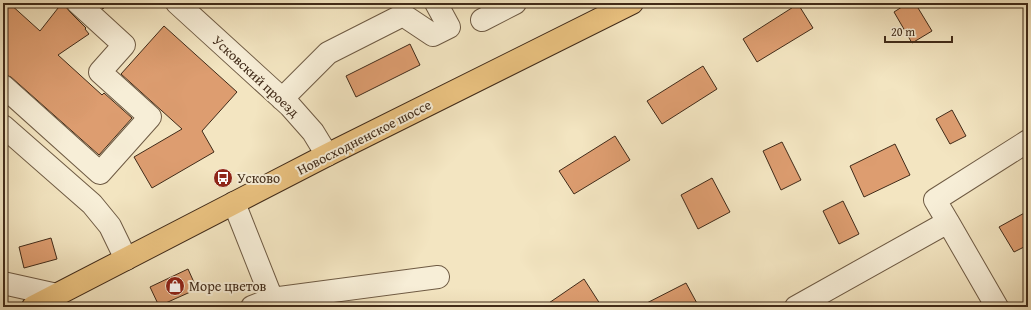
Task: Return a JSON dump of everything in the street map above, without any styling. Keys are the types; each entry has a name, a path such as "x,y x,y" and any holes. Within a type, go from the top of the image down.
{"main road":[{"name":"Новосходненское шоссе","path":"34,307 327,156 632,3"}],"street":[{"path":"3,86 100,173 150,117 100,72 124,45 78,3"},
{"name":"Усковский проезд","path":"177,3 282,99 313,132 327,156"},
{"path":"282,99 328,53 403,16 433,35 449,27 436,3"},
{"path":"482,20 515,3"},
{"path":"3,126 92,204 110,226 126,259"},
{"path":"997,307 935,200 1028,141"},
{"path":"234,204 276,303"},
{"path":"796,307 948,222"},
{"path":"252,307 438,277"},
{"path":"3,283 57,295"}],"building":[{"path":"3,3 9,3 40,31 62,3 66,3 66,7 70,12 86,28 85,29 89,34 58,55 102,95 104,93 132,118 99,155 11,77 3,74"},
{"path":"97,3 108,3 103,9"},
{"path":"908,3 915,3 932,31 912,43 894,12"},
{"path":"798,4 813,28 757,62 743,39"},
{"path":"164,26 237,92 202,131 214,152 152,188 134,157 182,129 121,74"},
{"path":"410,44 420,65 356,97 346,76"},
{"path":"703,66 717,89 662,124 647,101"},
{"path":"952,110 966,136 950,144 936,119"},
{"path":"615,136 630,160 574,194 559,171"},
{"path":"782,142 801,180 781,190 763,151"},
{"path":"895,144 910,175 864,197 850,166"},
{"path":"712,178 730,212 698,229 681,195"},
{"path":"843,201 859,234 839,244 823,211"},
{"path":"1028,211 1028,245 1014,252 999,227"},
{"path":"51,238 57,259 24,268 19,247"},
{"path":"188,269 197,289 159,306 150,287"},
{"path":"584,279 602,307 543,307"},
{"path":"686,283 699,307 639,307"}],"place":[{"name":"Усково","path":"223,178"},
{"name":"Море цветов","path":"175,286"}]}
